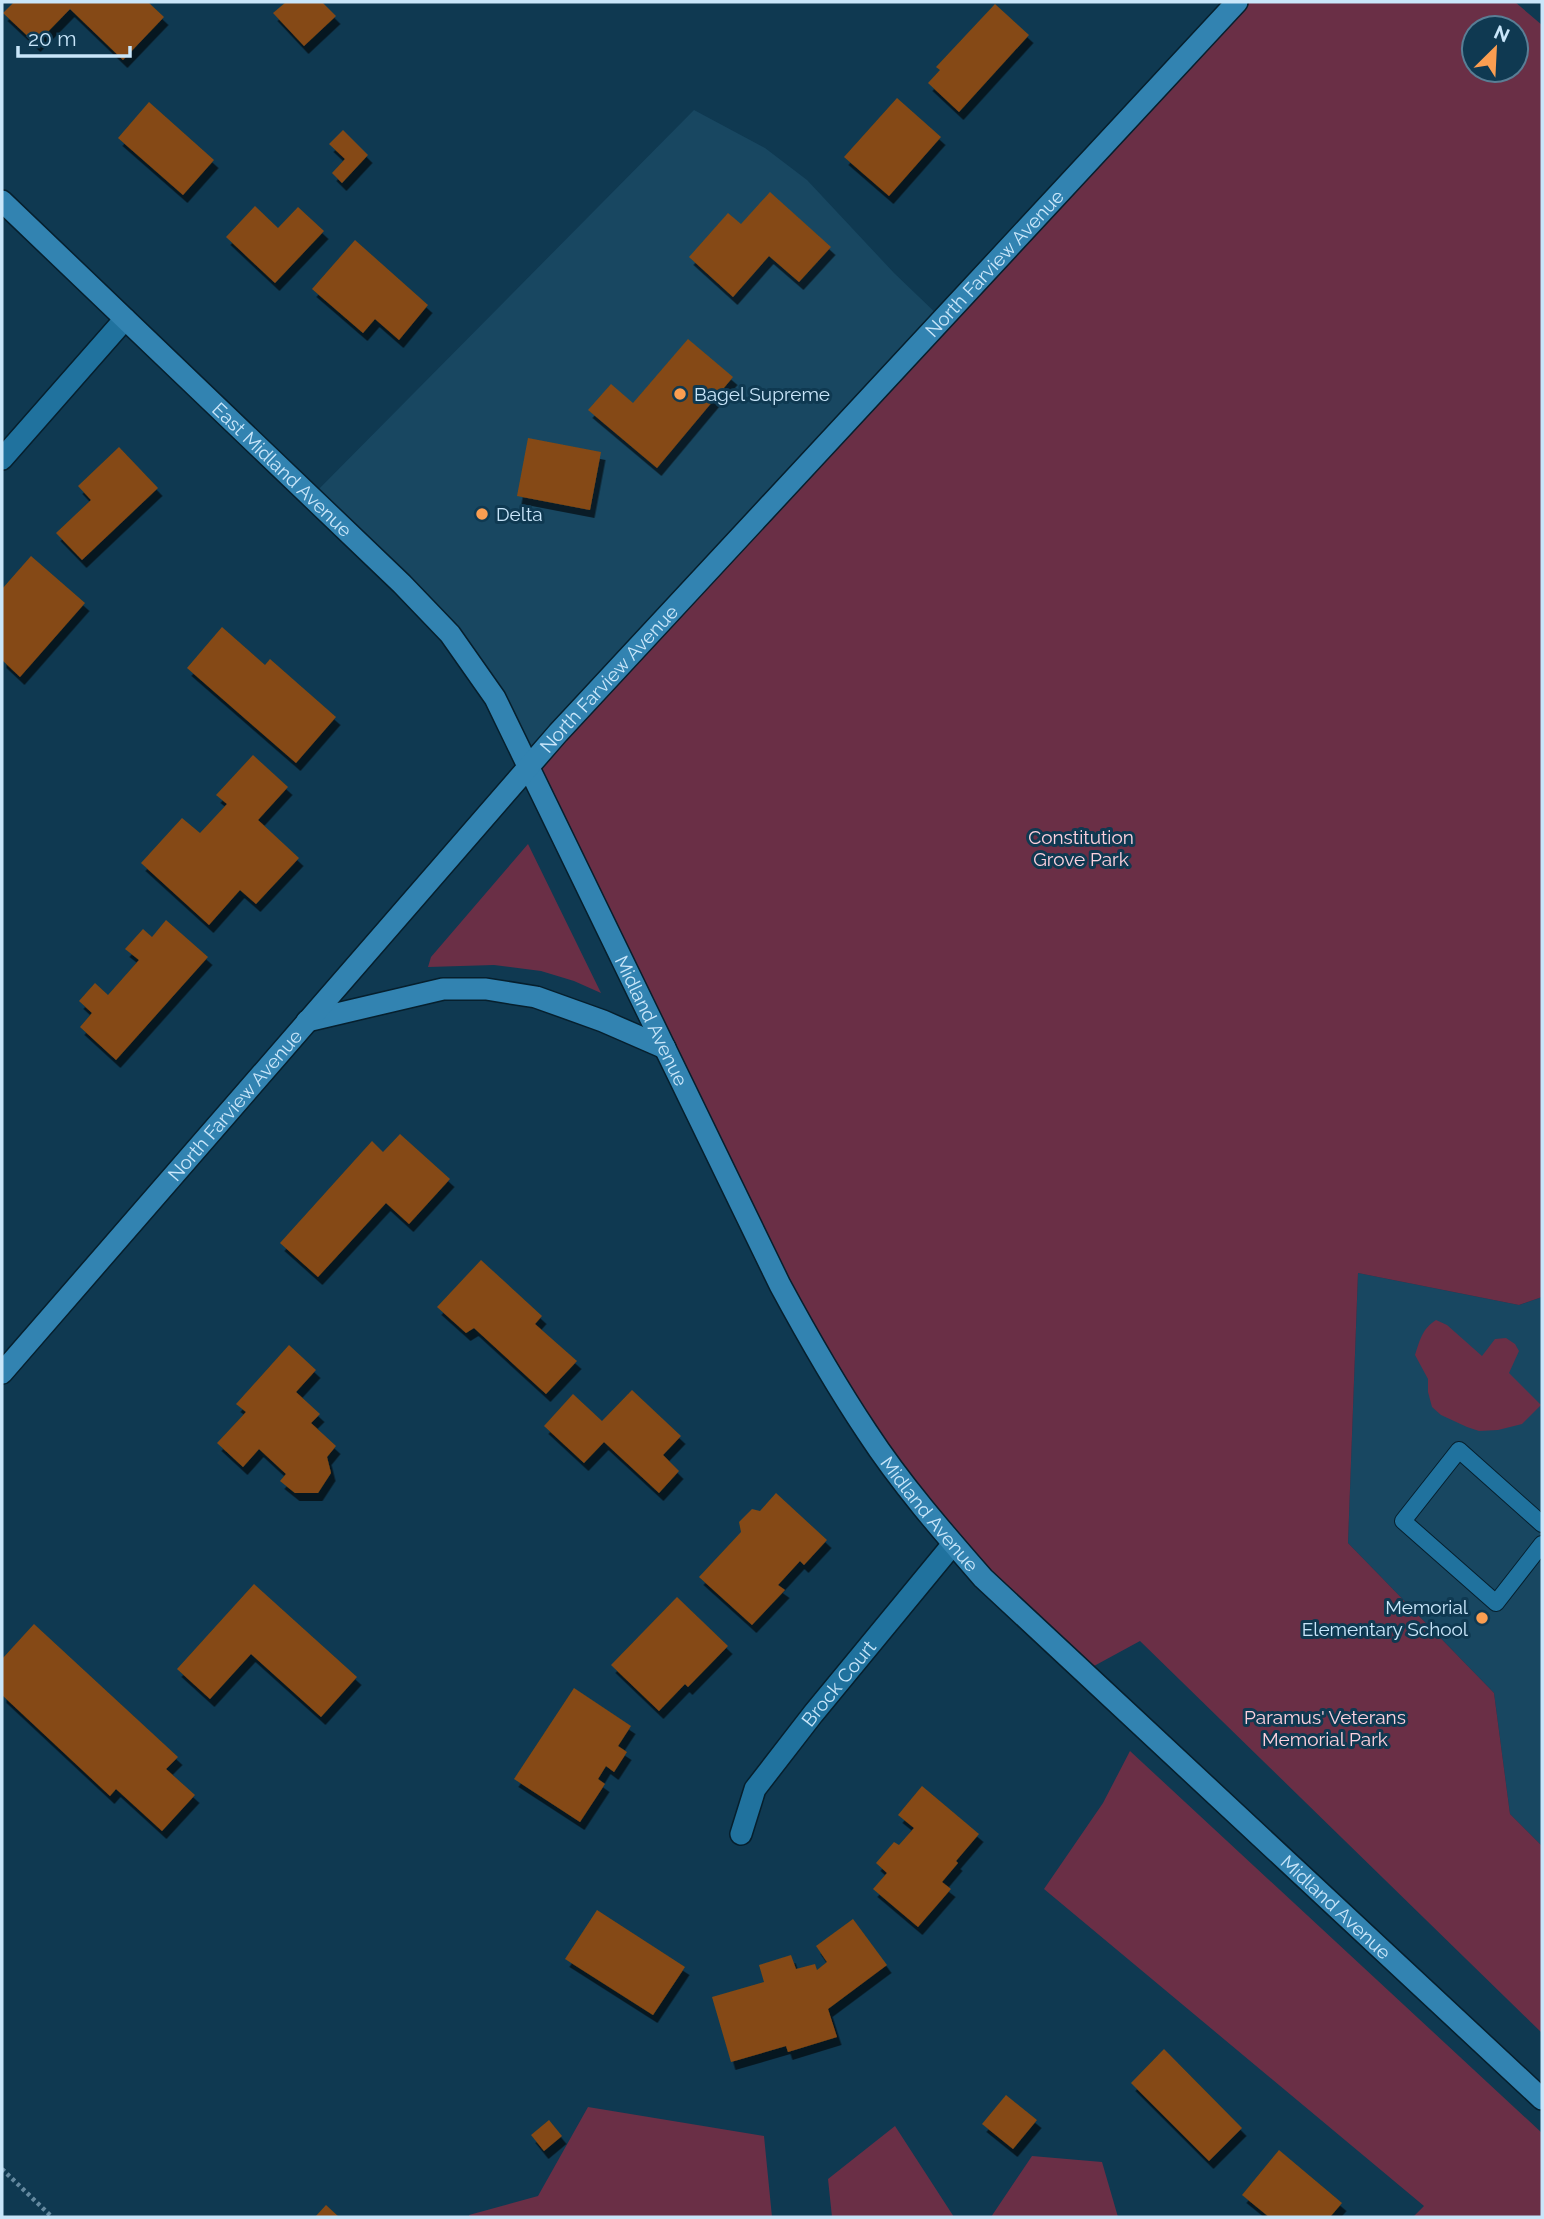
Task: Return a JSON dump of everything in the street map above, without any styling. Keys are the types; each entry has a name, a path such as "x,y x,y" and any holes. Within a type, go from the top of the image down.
{"street":[{"name":"North Farview Avenue","path":"2,1373 558,733 1237,2"},
{"name":"East Midland Avenue","path":"2,201 402,584 450,634 495,698 528,767"},
{"path":"2,459 125,319"},
{"name":"Midland Avenue","path":"528,767 780,1285 821,1361 868,1434 932,1520 983,1578 1542,2099"},
{"path":"307,1021 443,989 486,989 536,997 603,1021 665,1048"},
{"name":"Brock Court","path":"741,1834 755,1789 953,1544"}],"lane":[{"path":"1542,1524 1459,1450 1403,1521 1496,1604 1542,1544"}],"path":[{"path":"2,2169 52,2217"}],"shaded area":[{"path":"694,110 765,148 807,180 894,273 942,319 529,767 495,698 311,497"},
{"name":"Memorial Elementary School","path":"1358,1273 1519,1305 1542,1297 1542,1846 1510,1814 1494,1693 1348,1543"}],"green space":[{"name":"Constitution Grove Park","path":"1237,2 1515,2 1529,14 1460,14 1460,84 1530,84 1530,15 1542,25 1542,1297 1519,1305 1358,1273 1348,1543 1494,1693 1510,1814 1542,1846 1542,2033 1140,1641 1083,1672 983,1578 822,1361 529,767"},
{"path":"528,844 601,993 541,971 494,965 428,967 431,957"},
{"path":"1436,1320 1447,1325 1482,1356 1495,1339 1506,1338 1515,1344 1519,1351 1509,1373 1541,1405 1522,1424 1498,1430 1479,1431 1441,1415 1432,1407 1428,1379 1415,1355 1425,1331"},
{"path":"1130,1751 1542,2133 1542,2217 1413,2217 1424,2206 1044,1889 1103,1803"},
{"path":"588,2107 764,2136 772,2217 469,2217 538,2196"},
{"path":"895,2126 954,2217 832,2217 828,2179"},
{"path":"1032,2156 1102,2162 1118,2217 991,2217"}],"building":[{"path":"14,2 148,2 164,17 123,60 70,9 36,44 3,13"},
{"path":"286,2 322,2 336,16 304,46 273,13"},
{"path":"995,4 1029,35 959,112 928,83 940,70 936,67"},
{"path":"897,98 941,137 889,196 844,157"},
{"path":"149,102 214,160 183,195 118,138"},
{"path":"343,130 368,155 342,183 332,173 345,159 329,144"},
{"path":"770,192 831,247 799,282 769,256 733,297 689,257 728,213 741,224"},
{"path":"255,206 278,228 298,207 324,231 275,283 226,237"},
{"path":"355,240 428,305 399,340 375,319 363,333 312,289"},
{"name":"Bagel Supreme","path":"688,339 733,377 657,468 588,410 611,384 633,403"},
{"path":"528,438 601,452 590,510 517,496"},
{"path":"119,447 158,488 82,560 56,533 91,500 78,486"},
{"path":"31,556 85,603 20,677 2,660 2,589"},
{"path":"222,627 265,665 270,659 336,717 296,763 187,668"},
{"path":"253,755 288,787 258,820 299,858 256,904 240,890 209,925 141,863 182,818 200,833 227,804 216,795"},
{"path":"166,920 208,957 116,1060 80,1027 92,1013 79,1001 95,983 108,995 139,960 125,949 143,929 152,937"},
{"path":"400,1134 450,1179 409,1224 386,1203 318,1277 280,1243 372,1141 383,1152"},
{"path":"481,1260 542,1316 535,1324 577,1361 546,1394 474,1328 466,1333 437,1307"},
{"path":"289,1345 316,1370 296,1392 320,1414 311,1423 336,1446 327,1457 331,1473 318,1493 295,1493 280,1481 286,1474 259,1449 243,1467 217,1443 246,1412 236,1404"},
{"path":"632,1390 681,1436 663,1455 679,1471 659,1493 604,1442 584,1463 544,1426 573,1394 602,1421"},
{"path":"776,1493 827,1540 804,1565 800,1561 778,1585 785,1590 752,1625 699,1577 741,1532 739,1522 752,1509 760,1511"},
{"path":"254,1584 357,1677 321,1717 251,1654 210,1699 177,1669"},
{"path":"677,1597 728,1646 688,1687 685,1684 659,1711 611,1665"},
{"path":"34,1624 178,1757 166,1769 195,1795 162,1831 116,1789 110,1796 2,1695 2,1659"},
{"path":"574,1688 631,1726 618,1746 627,1752 614,1772 606,1766 598,1779 605,1784 580,1822 514,1779"},
{"path":"922,1786 979,1834 942,1882 951,1889 918,1927 873,1889 887,1873 876,1863 894,1842 899,1845 914,1828 898,1815"},
{"path":"597,1910 685,1967 653,2015 565,1959"},
{"path":"853,1919 887,1965 828,2009 837,2037 788,2052 786,2046 731,2062 712,1997 764,1982 759,1965 791,1955 796,1969 815,1964 817,1970 827,1962 816,1946"},
{"path":"1164,2049 1242,2128 1209,2161 1131,2083"},
{"path":"1006,2095 1037,2120 1013,2149 982,2124"},
{"path":"549,2120 562,2136 544,2151 531,2135"},
{"path":"1279,2150 1342,2203 1330,2217 1269,2217 1242,2195"},
{"path":"326,2205 339,2217 315,2217"}],"place":[{"name":"Bagel Supreme","path":"680,394"},
{"name":"Delta","path":"482,514"},
{"name":"Memorial Elementary School","path":"1482,1618"}],"park label":[{"name":"Paramus' Veterans Memorial Park","path":"1325,1728"}]}
